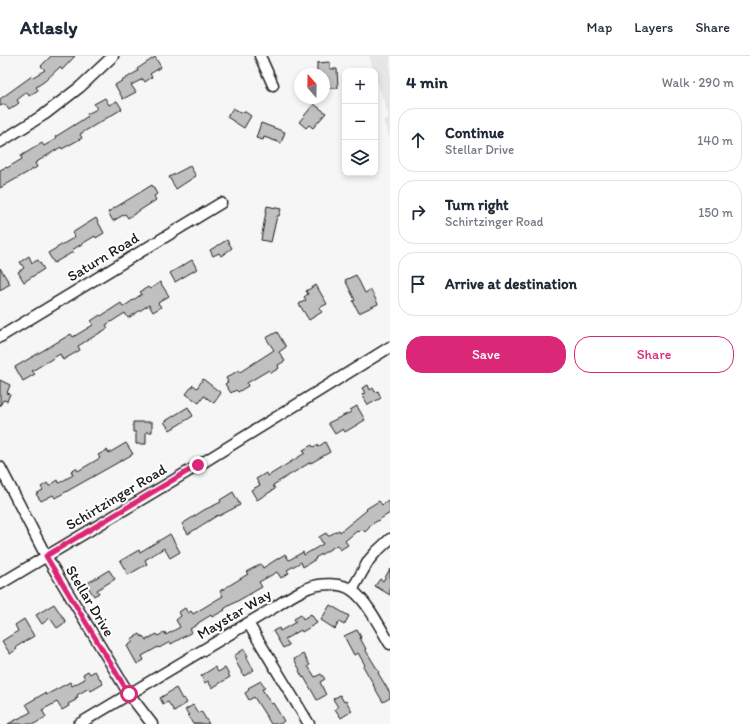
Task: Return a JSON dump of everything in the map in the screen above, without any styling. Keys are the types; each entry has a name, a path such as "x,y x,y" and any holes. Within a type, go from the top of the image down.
{"street":[{"path":"0,142 45,114 80,87 112,56"},
{"path":"260,56 273,85"},
{"name":"Saturn Road","path":"0,337 221,203"},
{"name":"Schirtzinger Road","path":"0,584 192,469 390,347"},
{"name":"Stellar Drive","path":"0,467 46,556 129,694 152,724"},
{"path":"390,539 369,560 352,590 360,597 368,608 390,644"},
{"name":"Maystar Way","path":"80,724 308,588 329,584 352,590"},
{"path":"248,623 309,724"}],"shaded area":[{"path":"369,56 390,56 390,137 383,121 389,117 378,84 378,68 373,68"}],"building":[{"path":"51,56 75,56 62,70 60,67 36,87 38,90 29,96 27,92 17,100 19,103 9,110 5,104 0,106 0,99 32,76 33,77 45,70 41,66"},
{"path":"155,57 161,67 150,74 152,77 145,82 143,79 131,85 136,92 123,99 115,85 138,71 137,69"},
{"path":"330,62 330,68 317,68 317,63"},
{"path":"330,69 337,69 338,88 330,89"},
{"path":"105,98 109,105 117,101 122,109 80,134 82,138 62,149 61,147 35,163 37,167 0,188 0,170 6,167 7,168 22,159 21,156 42,143 44,146 56,139 55,137 88,116 87,114 97,109 94,104"},
{"path":"314,104 326,113 313,128 309,125 306,128 299,122"},
{"path":"233,108 242,113 244,111 251,116 244,128 227,117"},
{"path":"261,123 285,132 281,143 264,137 263,140 256,138"},
{"path":"190,166 196,176 176,189 169,177"},
{"path":"152,185 157,194 154,196 156,200 128,218 125,214 113,221 108,212"},
{"path":"267,206 281,209 279,216 277,216 271,242 261,240"},
{"path":"96,218 104,233 96,238 95,236 72,250 73,252 54,263 48,253 75,237 72,233"},
{"path":"227,240 232,248 221,256 219,253 213,256 210,250"},
{"path":"29,256 32,263 38,260 44,269 24,282 18,272 24,268 20,262"},
{"path":"192,260 197,269 175,282 170,273"},
{"path":"0,268 10,284 0,290"},
{"path":"356,275 365,293 371,290 378,304 359,313 353,301 355,300 345,280"},
{"path":"160,282 169,296 158,303 161,307 153,312 149,305 128,318 125,313 106,325 108,328 78,346 80,350 63,360 60,354 32,371 35,374 23,381 15,367 71,334 73,337 93,325 91,321 100,315 101,316 121,303 123,307 142,294 140,292 148,287 150,289"},
{"path":"316,285 327,304 319,308 322,312 309,320 299,304 306,300 304,297 308,294 306,291"},
{"path":"277,332 286,347 279,352 285,361 278,365 279,368 271,373 269,370 247,383 248,386 238,392 236,390 231,393 225,384 228,382 226,378 239,370 240,372 274,350 266,338"},
{"path":"203,379 221,393 214,403 204,396 199,403 186,394 193,385 197,388"},
{"path":"0,380 10,385 7,393 10,394 7,401 3,400 0,406"},
{"path":"368,385 370,390 373,388 375,392 378,391 381,398 368,405 362,394 365,393 362,388"},
{"path":"357,406 365,420 345,432 343,429 335,434 328,423 351,412 350,410"},
{"path":"188,407 193,416 170,430 164,422"},
{"path":"133,422 152,422 152,432 146,432 146,444 136,444 136,432 133,432"},
{"path":"325,442 330,452 273,485 275,489 257,500 251,490 260,485 256,479 266,473 268,476 305,453 303,450 312,445 313,447 317,445 318,447"},
{"path":"126,443 133,454 55,498 53,495 41,501 36,494 43,490 41,487 47,483 49,486 58,480 59,483 73,475 71,471 76,468 78,471 100,458 98,455 107,450 109,453"},
{"path":"233,492 240,505 219,516 218,515 188,534 182,524 204,510 221,502 220,500"},
{"path":"390,500 390,513 369,526 370,527 365,532 362,529 358,532 357,531 345,541 348,545 340,550 337,545 303,567 301,562 287,570 289,573 281,578 277,572 259,582 262,587 227,607 224,609 225,610 212,617 211,615 198,623 190,629 192,632 171,644 170,642 142,656 144,660 137,664 127,646 133,642 131,639 140,634 146,640 157,634 158,636 165,632 166,635 180,627 176,620 181,616 179,612 185,608 188,613 191,611 193,614 223,596 220,591 248,574 246,572 261,564 263,568 285,554 289,560 303,552 304,555 323,544 319,537 326,533 328,536 339,530 340,532 367,510 366,509 379,501 382,505"},
{"path":"170,534 180,552 170,558 164,548 145,560 147,564 128,575 120,561 139,550 140,552"},
{"path":"390,569 390,595 375,586 380,579 383,581"},
{"path":"109,570 115,579 97,590 99,593 94,596 86,584"},
{"path":"54,604 66,622 57,628 50,618 42,624 36,615"},
{"path":"330,605 349,616 344,625 339,622 335,629 321,620"},
{"path":"311,614 317,623 302,632 301,630 285,639 289,645 283,648 273,631 279,628 280,631 296,622 294,619 301,615 303,619"},
{"path":"24,619 34,636 16,647 17,649 10,654 2,641 18,631 15,625"},
{"path":"357,630 365,649 390,693 390,698 383,702 363,666 365,665 358,653 354,655 344,636"},
{"path":"244,649 248,656 246,657 254,670 244,676 234,656"},
{"path":"303,654 315,677 321,674 325,679 320,682 326,695 317,700 299,671 300,670 294,659"},
{"path":"215,667 218,672 225,668 230,677 212,688 208,681 205,683 201,676"},
{"path":"88,671 90,674 95,671 103,684 91,691 89,688 77,695 78,697 75,698 76,700 68,704 69,706 62,710 57,702 42,710 46,717 34,724 8,724 31,712 26,704 45,693 46,695 70,682 72,686 85,679 83,674"},
{"path":"261,681 265,688 262,689 284,721 280,724 271,724 254,697 249,700 245,693 249,690 248,688"},
{"path":"176,688 182,699 184,698 187,703 174,711 168,702 163,704 160,698"},
{"path":"340,695 352,711 341,718 335,709 338,707 333,699"},
{"path":"193,705 198,713 201,711 209,724 193,724 185,710"}],"route":[{"path":"129,694 46,556 198,465"}]}
